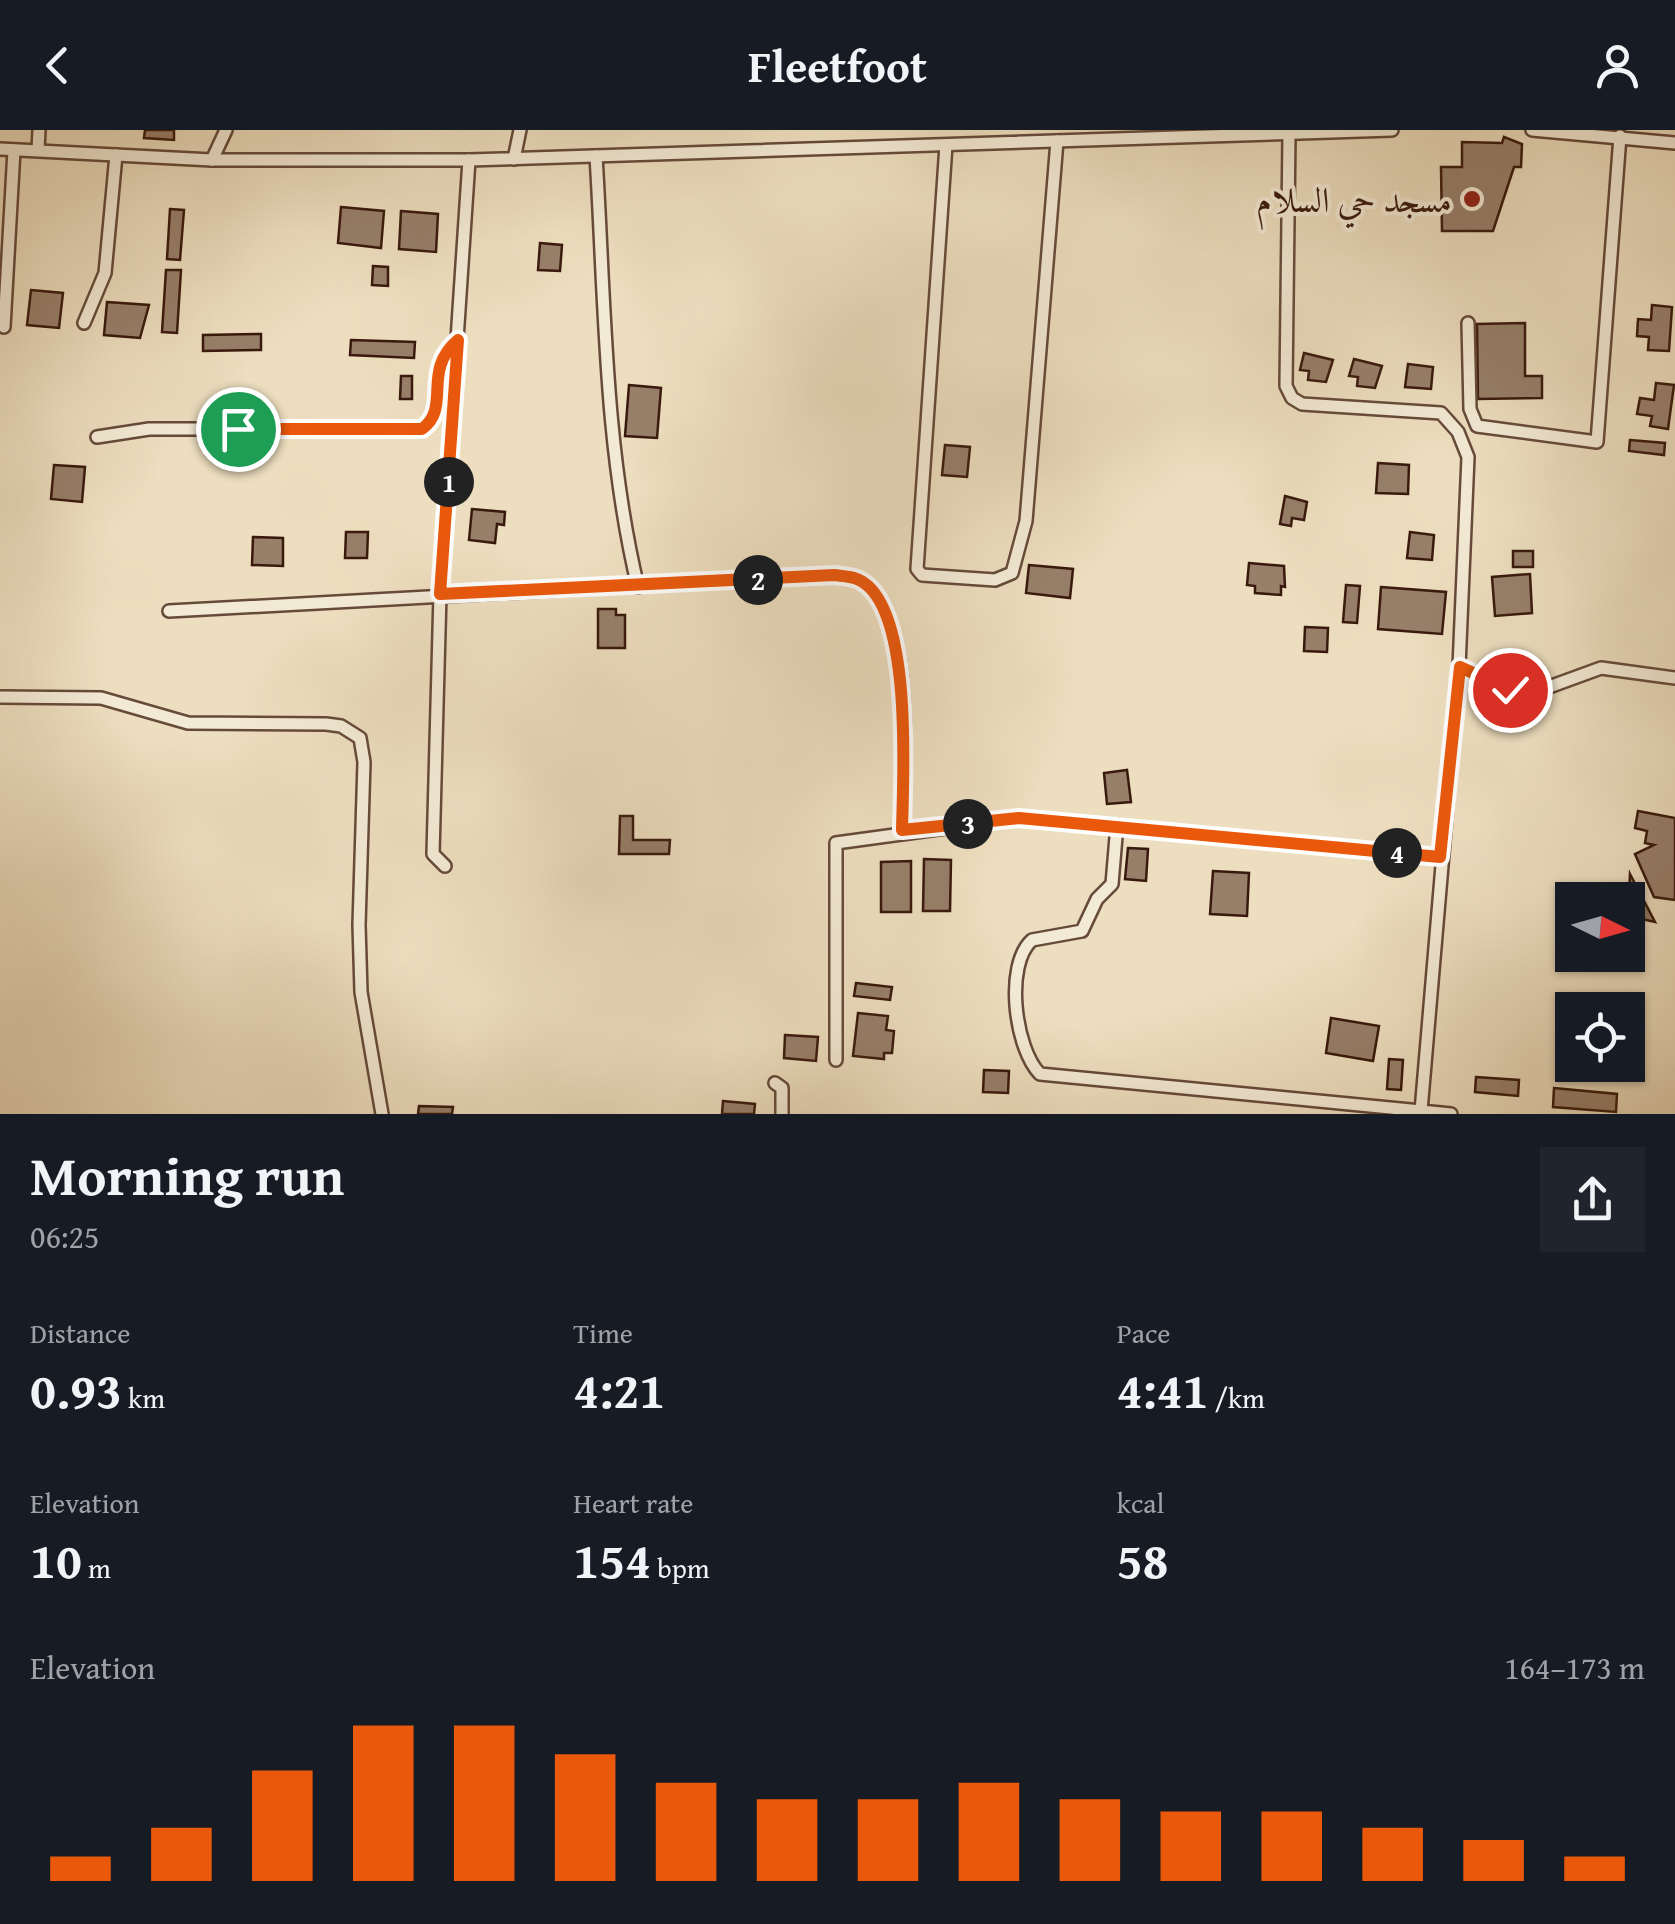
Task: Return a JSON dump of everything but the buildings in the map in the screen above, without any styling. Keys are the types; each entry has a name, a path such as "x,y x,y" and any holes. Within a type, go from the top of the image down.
{"street":[{"path":"38,150 39,130"},
{"path":"212,160 226,130"},
{"path":"514,159 520,130"},
{"path":"0,149 212,160 469,160 1392,130"},
{"path":"1532,130 1604,132 1675,143"},
{"path":"1289,134 1286,386 1292,398 1302,404 1426,409 1451,420 1468,458 1460,667 1440,857 1421,1111"},
{"path":"1468,323 1470,409 1478,426 1597,442 1620,136"},
{"path":"946,145 918,569 922,575 995,580 1012,573 1026,522 1058,141"},
{"path":"4,327 14,150"},
{"path":"84,322 105,273 116,155"},
{"path":"596,156 610,408 627,540 638,587"},
{"path":"445,866 433,854 440,594 469,160"},
{"path":"98,437 150,428 422,429 434,418 440,358 458,340"},
{"path":"169,611 834,575 859,579 873,593 888,621 903,684 902,830"},
{"path":"1460,667 1510,690 1548,687 1601,668 1675,678"},
{"path":"0,697 102,698 188,723 326,724 360,738 364,762 360,976 382,1114"},
{"path":"836,1060 836,843 902,830 1019,818 1440,857"},
{"path":"1117,826 1114,876 1096,900 1087,926 1032,940 1021,957 1017,1026 1025,1054 1040,1074 1451,1114"},
{"path":"776,1083 784,1098 782,1114"}],"place":[{"name":"مسجد حي السلام","path":"1472,199"}],"route":[{"path":"238,429 422,429 434,418 440,358 458,340 440,594 834,575 859,579 873,593 888,621 903,684 902,830 1019,818 1440,857 1460,667 1510,690"}]}
